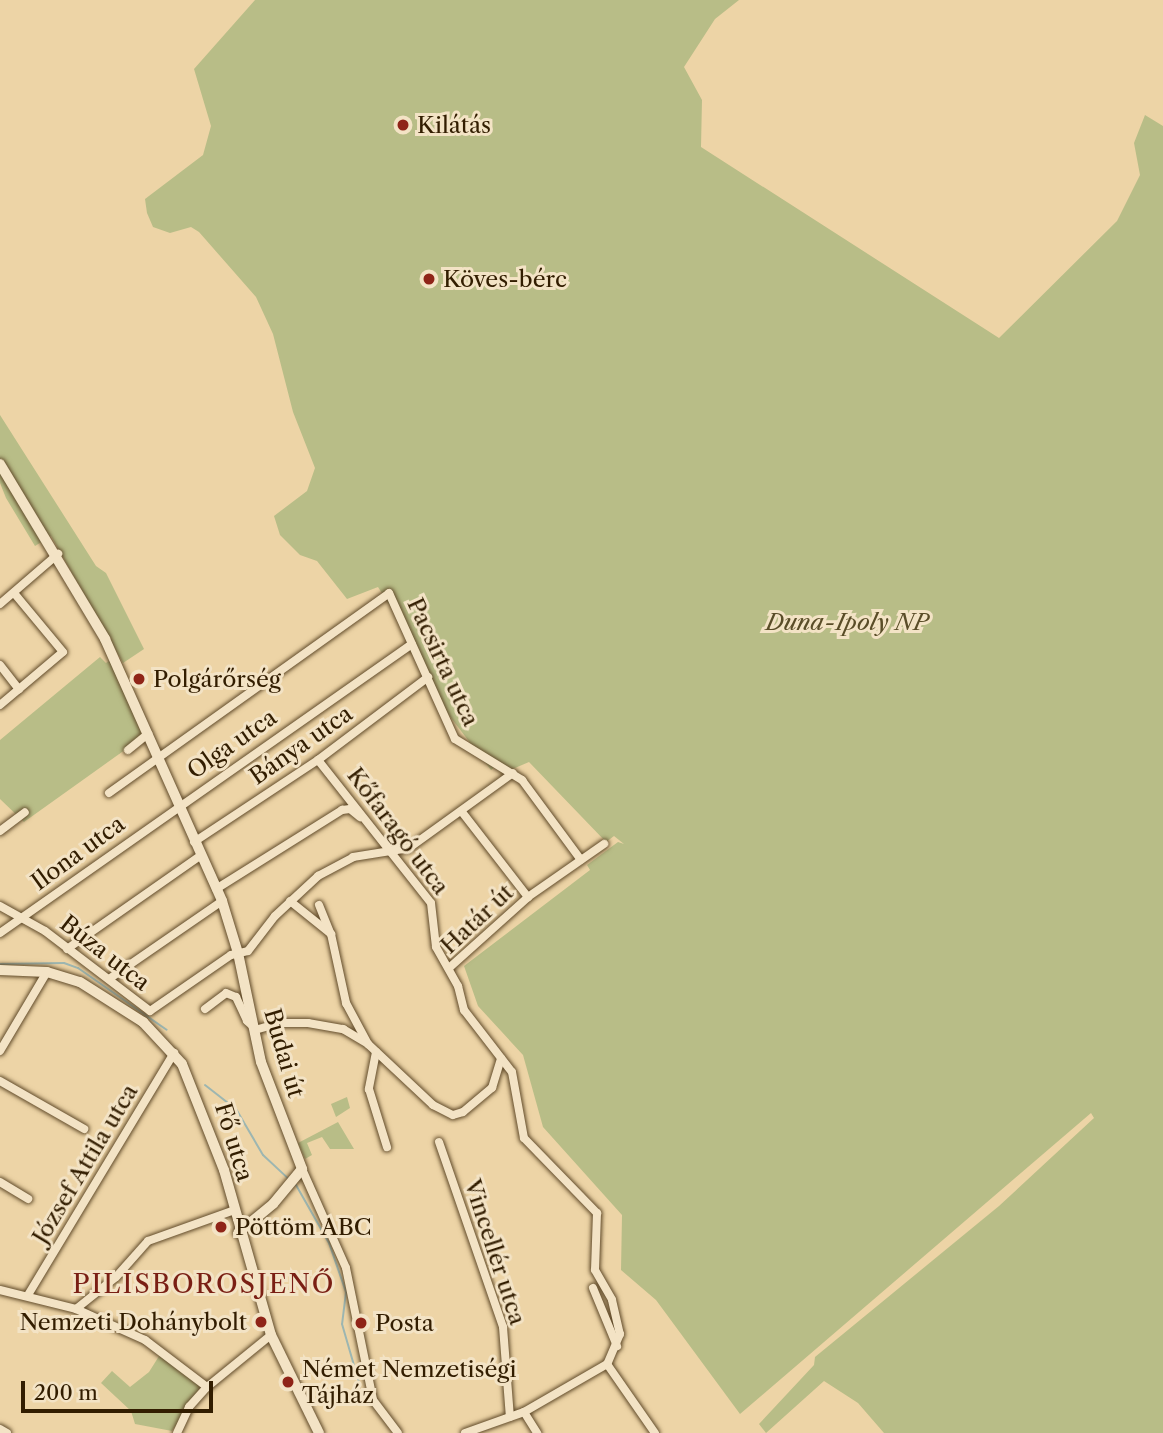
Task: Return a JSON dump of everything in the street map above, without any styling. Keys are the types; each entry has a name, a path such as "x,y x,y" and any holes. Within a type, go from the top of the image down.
{"street":[{"name":"Budai út","path":"0,464 58,554 126,683 222,901 238,953 270,1090 296,1176 346,1268 373,1400 398,1433"},
{"path":"0,604 58,554"},
{"path":"0,705 63,652 14,593"},
{"name":"Pacsirta utca","path":"158,757 389,593 455,739 470,752 513,773 581,860"},
{"name":"Olga utca","path":"178,805 412,643"},
{"path":"0,665 19,689"},
{"name":"Bánya utca","path":"194,842 318,760 428,677"},
{"path":"128,750 148,734"},
{"path":"109,793 158,757"},
{"name":"Kőfaragó utca","path":"318,760 394,852 432,905 434,941 449,968"},
{"path":"238,953 248,951 290,901 317,876 353,858 409,848 513,773"},
{"name":"Ilona utca","path":"0,933 178,805"},
{"path":"216,889 342,810 350,809 371,824"},
{"path":"0,831 25,812"},
{"path":"462,812 528,897"},
{"name":"Határ út","path":"604,845 528,897 449,968 465,1013 512,1073 524,1138 597,1213 595,1270 619,1319 617,1346"},
{"path":"67,948 201,855"},
{"path":"108,979 222,901"},
{"path":"290,901 331,934"},
{"path":"319,905 331,934 346,1003 368,1044"},
{"name":"Búza utca","path":"0,906 67,948 150,1010 238,953"},
{"name":"Fő utca","path":"0,970 47,972 80,982 132,1015 174,1053 193,1081 224,1170 238,1233 271,1335 319,1433"},
{"path":"0,1051 47,972"},
{"path":"205,1009 226,993 236,998 247,1021 254,1028 308,1023 343,1029 368,1044 433,1105 453,1115 492,1088 501,1058"},
{"path":"376,1052 369,1089 387,1147"},
{"name":"József Attila utca","path":"28,1295 174,1053"},
{"path":"0,1081 84,1129"},
{"name":"Vincellér utca","path":"439,1142 503,1327 510,1417"},
{"path":"238,1233 296,1176"},
{"path":"0,1182 28,1199"},
{"path":"76,1309 116,1277 148,1241 232,1210"},
{"path":"465,1433 524,1412 607,1364 617,1346 593,1288"},
{"path":"0,1290 76,1309 145,1340 207,1387"},
{"path":"177,1432 207,1387 271,1335"},
{"path":"607,1364 655,1433"},
{"path":"524,1412 537,1433"},
{"path":"0,1429 6,1433"}],"green space":[{"name":"Duna-Ipoly NP","path":"255,0 739,0 715,19 684,67 702,100 701,147 999,338 1117,221 1140,175 1134,143 1145,115 1163,126 1163,1433 884,1433 858,1403 824,1381 766,1433 759,1424 814,1365 815,1357 999,1206 1094,1118 1091,1113 740,1414 656,1300 621,1270 622,1215 543,1127 523,1055 478,1006 464,966 590,870 587,865 618,842 624,844 614,836 606,842 529,762 508,771 500,763 491,770 445,710 409,635 378,587 347,599 317,561 300,555 280,535 274,516 307,491 315,468 293,412 273,334 256,297 199,232 191,227 170,233 153,227 147,213 145,199 203,155 211,126 194,69"},
{"path":"0,415 96,566 106,573 144,649 123,663 51,536 35,546 6,498 0,483"},
{"path":"100,657 106,663 110,660 143,737 24,822 0,799 0,740"},
{"path":"347,1097 350,1108 336,1117 331,1104"},
{"path":"338,1122 354,1149 330,1149 322,1137 307,1143 312,1155 305,1159 298,1143"},
{"path":"161,1353 201,1386 172,1431 135,1424 131,1411 101,1383 112,1371 130,1387 149,1372"}],"waterway":[{"path":"0,964 64,963 78,968 167,1030"},
{"path":"205,1085 236,1109 263,1155 289,1179"},
{"path":"296,1185 329,1243 346,1292 342,1324 360,1386"}],"place":[{"name":"Kilátás","path":"403,125"},
{"name":"Köves-bérc","path":"429,279"},
{"name":"Polgárőrség","path":"139,679"},
{"name":"Pöttöm ABC","path":"221,1227"},
{"name":"Nemzeti Dohánybolt","path":"261,1322"},
{"name":"Posta","path":"361,1323"},
{"name":"Német Nemzetiségi Tájház","path":"288,1382"}],"district":[{"name":"PILISBOROSJENŐ","path":"204,1285"}]}
